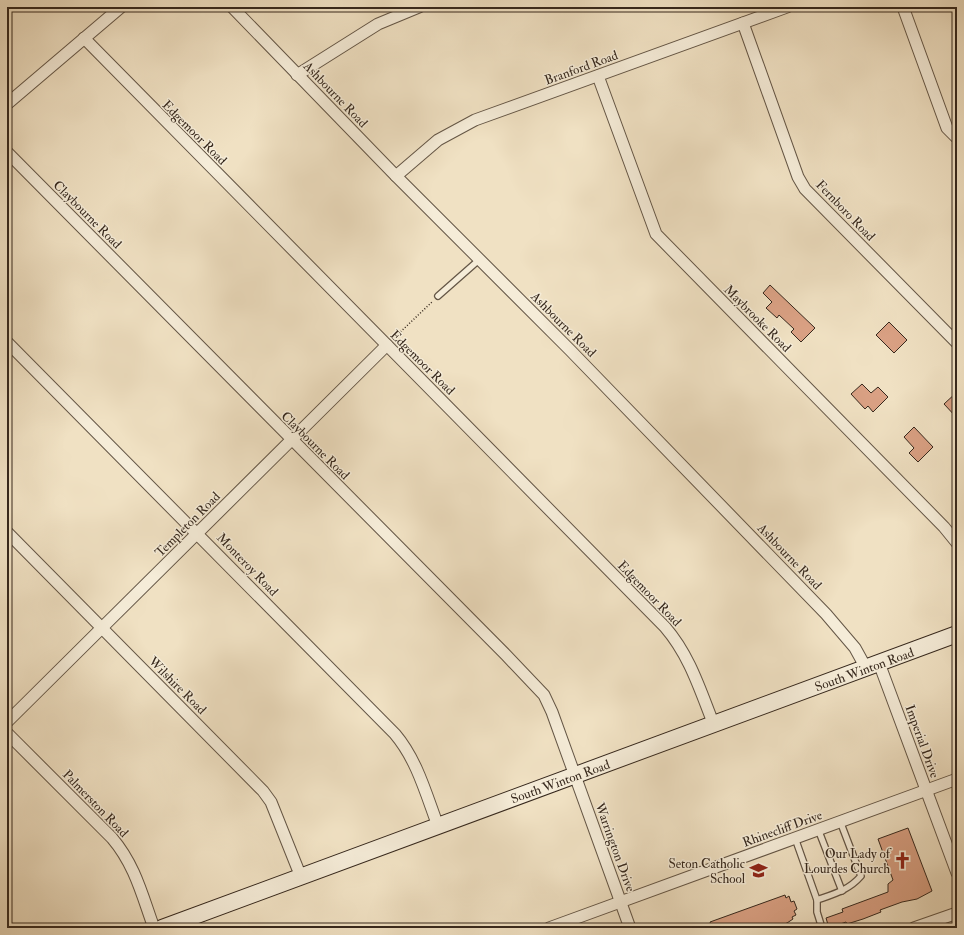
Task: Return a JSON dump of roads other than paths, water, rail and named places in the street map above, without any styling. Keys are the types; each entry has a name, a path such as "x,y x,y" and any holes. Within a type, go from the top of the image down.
{"main road":[{"name":"South Winton Road","path":"162,928 957,634"}],"street":[{"path":"7,104 121,7"},
{"name":"Ashbourne Road","path":"232,7 396,176 576,356 826,614 855,648 873,666"},
{"path":"297,74 378,24 419,7"},
{"name":"Branford Road","path":"396,176 438,140 475,120 787,7"},
{"path":"903,7 947,128 957,138"},
{"name":"Fernboro Road","path":"743,23 798,177 805,189 957,342"},
{"name":"Edgemoor Road","path":"84,38 665,627 690,662 714,725"},
{"name":"Maybrooke Road","path":"598,76 656,234 944,527 957,543"},
{"name":"Claybourne Road","path":"7,152 544,695 552,712 575,776"},
{"name":"Monteroy Road","path":"7,342 198,533 403,743 414,762 438,826"},
{"name":"Templeton Road","path":"7,722 387,345"},
{"name":"Wilshire Road","path":"7,532 263,791 271,802 301,877"},
{"name":"Imperial Drive","path":"873,666 926,790 957,873"},
{"name":"Palmerston Road","path":"7,733 112,838 123,851 135,872 154,928"},
{"name":"Warrington Drive","path":"575,776 630,928"},
{"name":"Rhinecliff Drive","path":"549,928 957,779"},
{"path":"914,928 957,913"}],"lane":[{"path":"438,296 480,259"},
{"path":"817,900 842,891 854,884 861,876 840,821"},
{"path":"818,830 842,891"},
{"path":"795,838 817,900 817,912 822,928"}],"place":[{"name":"Our Lady of Lourdes Church","path":"903,860"},
{"name":"Seton Catholic School","path":"758,870"}]}
